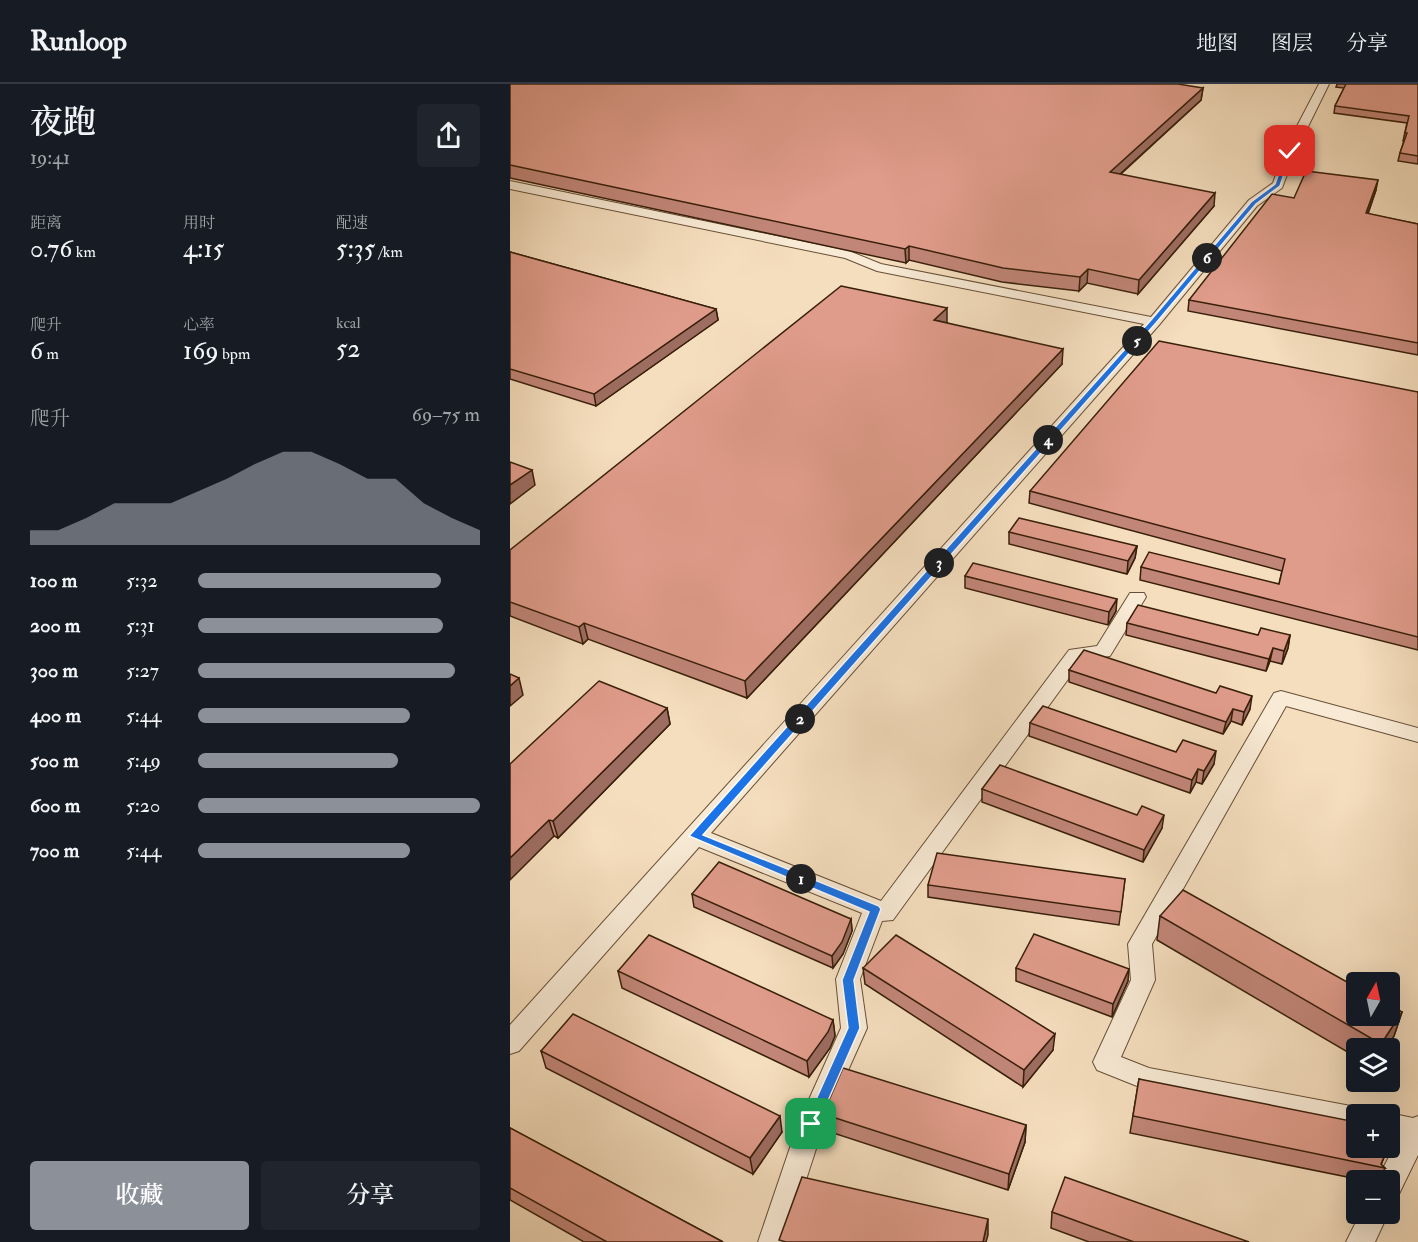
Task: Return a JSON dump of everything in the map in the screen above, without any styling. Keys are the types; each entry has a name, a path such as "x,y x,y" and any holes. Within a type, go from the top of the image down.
{"street":[{"path":"510,1044 1154,322 1253,203 1278,184 1290,151 1324,84"},
{"path":"510,185 849,255 877,267 1154,322"},
{"path":"695,836 885,913 1076,654 1103,652 1137,597"},
{"path":"1346,1117 1148,1079 1106,1062 1143,980 1140,944 1281,698 1418,735"},
{"path":"772,1242 811,1124 854,1028 848,980 875,909"},
{"path":"1396,1170 1417,1129 1400,1127"},
{"path":"1360,1242 1369,1224"}],"building":[{"path":"510,84 1178,84 1203,88 1110,172 1215,193 1139,280 1088,269 1080,277 1003,268 909,246 905,249 510,165"},
{"path":"1346,84 1418,84 1418,156 1400,153 1407,133 1405,133 1409,116 1335,106"},
{"path":"1306,171 1378,180 1366,213 1418,224 1418,343 1189,300 1272,194 1294,198"},
{"path":"510,252 716,309 594,394 510,369"},
{"path":"841,286 947,308 934,320 1063,349 745,681 584,623 579,627 510,602 510,550"},
{"path":"1159,341 1418,392 1418,637 1141,567 1149,552 1279,584 1285,559 1030,491"},
{"path":"510,462 532,470 510,485"},
{"path":"1019,518 1137,546 1128,561 1009,532"},
{"path":"973,563 1117,599 1109,612 965,576"},
{"path":"1138,605 1258,635 1261,628 1290,635 1284,651 1273,648 1269,659 1127,623"},
{"path":"1084,650 1216,693 1220,686 1252,696 1244,712 1233,709 1226,722 1069,670"},
{"path":"510,674 519,678 510,686"},
{"path":"599,681 667,708 553,821 549,820 510,858 510,764"},
{"path":"1043,706 1176,752 1183,740 1216,751 1204,771 1198,769 1192,780 1030,723"},
{"path":"1000,765 1137,815 1142,806 1164,815 1144,850 982,789"},
{"path":"937,853 1125,879 1121,912 928,885"},
{"path":"719,862 851,919 842,942 832,956 692,894"},
{"path":"1183,890 1346,981 1346,1024 1160,916"},
{"path":"1034,934 1129,969 1113,1004 1016,968"},
{"path":"649,935 833,1020 828,1032 807,1061 618,971"},
{"path":"896,935 1055,1034 1024,1070 863,968"},
{"path":"573,1014 780,1116 750,1158 541,1051"},
{"path":"1350,1026 1393,1026 1385,1038 1371,1038"},
{"path":"843,1068 1026,1125 1009,1174 823,1114"},
{"path":"1139,1079 1346,1120 1346,1158 1384,1158 1381,1164 1385,1168 1133,1116"},
{"path":"510,1128 723,1242 607,1242 510,1188"},
{"path":"802,1177 988,1219 983,1242 786,1242 779,1240"},
{"path":"1065,1177 1249,1242 1134,1242 1052,1212"}],"route":[{"path":"811,1124 854,1028 848,980 875,909 695,836 1154,322 1253,203 1278,184 1290,151"}]}
